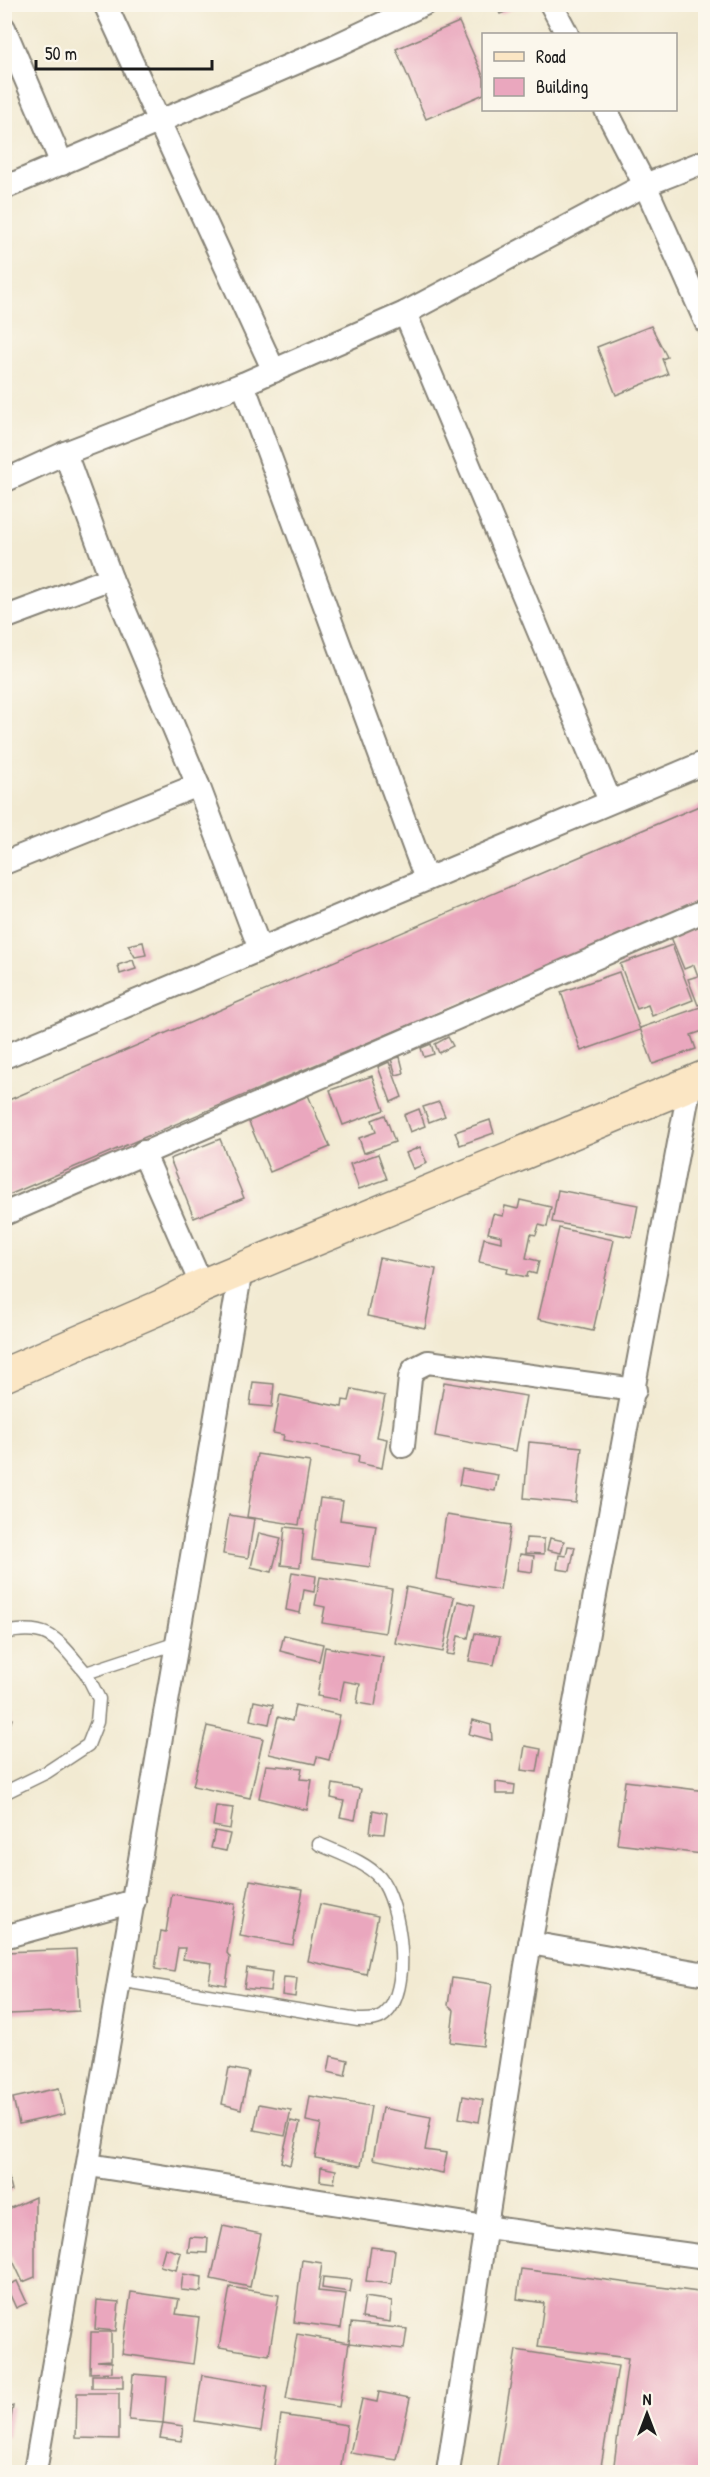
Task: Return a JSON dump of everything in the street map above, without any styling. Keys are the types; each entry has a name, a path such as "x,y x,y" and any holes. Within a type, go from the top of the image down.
{"street":[{"path":"105,4 274,371"},
{"path":"4,188 335,46 424,4"},
{"path":"551,4 566,33"},
{"path":"4,28 62,164"},
{"path":"607,111 645,185 705,322"},
{"path":"4,481 65,453 243,384 405,313 645,185 705,161"},
{"path":"405,313 610,801"},
{"path":"243,384 426,879"},
{"path":"65,453 111,578 198,785 260,949"},
{"path":"4,618 111,578"},
{"path":"4,1057 705,762"},
{"path":"4,862 198,785"},
{"path":"4,1214 705,910"},
{"path":"4,1375 163,1306 202,1286 698,1080"},
{"path":"448,2472 530,1943 635,1390 698,1080"},
{"path":"143,1152 202,1286"},
{"path":"35,2472 242,1270"},
{"path":"403,1446 410,1378 414,1369 428,1362 635,1390"},
{"path":"4,1937 134,1901"},
{"path":"530,1943 705,1974"},
{"path":"89,2165 486,2227 705,2257"}],"lane":[{"path":"4,1633 25,1628 41,1630 66,1648 86,1673 99,1700 97,1722 88,1745 47,1772 4,1793"},
{"path":"86,1673 177,1644"},
{"path":"118,1980 358,2020 371,2020 384,2015 392,2006 398,1987 400,1938 396,1913 380,1878 368,1869 319,1844"}],"building":[{"path":"496,5 522,5 500,14"},
{"path":"459,22 482,74 482,95 426,119 396,49"},
{"path":"651,326 667,357 662,359 668,374 616,395 597,347"},
{"path":"706,803 706,899 4,1197 4,1102"},
{"path":"706,923 706,1002 698,1005 688,979 698,976 694,965 684,969 671,937"},
{"path":"143,942 146,955 135,957 128,945"},
{"path":"672,945 693,1000 652,1016 648,1005 637,1009 620,964"},
{"path":"133,960 136,969 120,974 118,965"},
{"path":"619,972 640,1030 581,1051 561,992"},
{"path":"706,1005 706,1030 691,1035 696,1049 653,1064 640,1028"},
{"path":"448,1037 453,1046 439,1053 435,1044"},
{"path":"431,1044 434,1054 424,1057 421,1048"},
{"path":"400,1057 404,1073 396,1075 391,1059"},
{"path":"389,1062 402,1097 391,1102 378,1067"},
{"path":"372,1076 384,1110 343,1125 330,1090"},
{"path":"308,1095 330,1147 270,1172 248,1120"},
{"path":"439,1102 445,1116 429,1122 423,1107"},
{"path":"419,1109 425,1126 410,1132 404,1115"},
{"path":"385,1115 395,1142 364,1153 359,1138 376,1132 372,1120"},
{"path":"490,1120 494,1133 460,1145 455,1132"},
{"path":"220,1139 244,1198 194,1218 170,1159"},
{"path":"420,1147 427,1163 413,1169 406,1153"},
{"path":"378,1154 387,1179 359,1189 350,1164"},
{"path":"558,1190 638,1205 632,1237 552,1222"},
{"path":"520,1200 551,1207 547,1227 539,1225 536,1235 531,1234 526,1258 539,1261 536,1274 528,1272 527,1277 507,1273 508,1268 479,1262 484,1238 501,1242 501,1236 488,1233 493,1214 503,1216 505,1206 518,1209"},
{"path":"559,1228 614,1240 593,1331 538,1319"},
{"path":"379,1258 436,1269 425,1328 367,1316"},
{"path":"253,1382 274,1384 272,1407 250,1405"},
{"path":"444,1382 526,1396 516,1451 435,1436"},
{"path":"352,1389 385,1396 377,1437 387,1439 382,1468 358,1463 359,1455 283,1440 284,1435 273,1433 280,1395 342,1407 343,1400 349,1401"},
{"path":"529,1442 582,1447 576,1503 524,1498"},
{"path":"257,1454 310,1462 299,1525 247,1517"},
{"path":"462,1469 498,1475 495,1491 459,1485"},
{"path":"320,1498 343,1501 340,1520 376,1525 370,1567 312,1559"},
{"path":"229,1515 254,1519 248,1558 223,1554"},
{"path":"446,1515 511,1525 500,1590 436,1579"},
{"path":"285,1527 304,1529 300,1567 281,1565"},
{"path":"259,1533 281,1538 272,1572 251,1567"},
{"path":"526,1538 544,1539 544,1554 525,1553"},
{"path":"550,1538 564,1541 561,1553 547,1550"},
{"path":"568,1546 575,1547 570,1571 557,1569 559,1555 566,1556"},
{"path":"520,1554 534,1556 532,1572 517,1570"},
{"path":"292,1572 316,1576 314,1592 304,1590 300,1613 286,1610"},
{"path":"320,1577 392,1589 385,1633 322,1623 325,1607 315,1605"},
{"path":"406,1587 454,1597 443,1652 395,1643"},
{"path":"458,1601 475,1605 468,1638 458,1636 454,1655 447,1654"},
{"path":"475,1633 500,1637 494,1665 469,1661"},
{"path":"284,1635 323,1644 319,1661 280,1651"},
{"path":"325,1647 383,1657 375,1706 357,1703 360,1684 344,1681 340,1700 317,1696"},
{"path":"254,1701 273,1705 269,1724 250,1720"},
{"path":"4,1704 12,1719 5,1740 4,1740"},
{"path":"295,1705 340,1715 329,1760 317,1757 315,1764 269,1754 278,1717 292,1721"},
{"path":"473,1720 491,1725 492,1740 469,1734"},
{"path":"207,1726 263,1738 250,1798 193,1786"},
{"path":"525,1746 541,1749 537,1772 521,1770"},
{"path":"266,1765 302,1768 300,1779 312,1780 307,1810 259,1798"},
{"path":"625,1781 706,1791 706,1829 702,1854 617,1844"},
{"path":"496,1782 515,1785 514,1794 496,1794"},
{"path":"333,1784 361,1789 355,1820 340,1817 344,1801 331,1798"},
{"path":"216,1806 233,1808 230,1829 213,1826"},
{"path":"373,1810 387,1813 384,1834 370,1833"},
{"path":"215,1831 230,1834 226,1851 211,1848"},
{"path":"250,1880 303,1889 293,1945 240,1936"},
{"path":"172,1894 235,1904 227,1953 230,1957 226,1985 209,1982 212,1963 183,1959 185,1948 178,1948 174,1972 155,1969 161,1931 166,1932"},
{"path":"320,1904 378,1916 366,1974 308,1961"},
{"path":"76,1949 79,2011 9,2014 6,1952"},
{"path":"247,1968 272,1972 270,1991 244,1988"},
{"path":"284,1977 297,1978 295,1997 282,1995"},
{"path":"452,1978 492,1984 483,2046 450,2042 454,2010 448,2005"},
{"path":"331,2056 348,2060 345,2076 328,2072"},
{"path":"229,2068 249,2072 241,2109 222,2104"},
{"path":"59,2088 65,2114 19,2124 13,2098"},
{"path":"310,2096 371,2106 361,2166 315,2158 321,2124 306,2121"},
{"path":"463,2096 483,2100 479,2122 459,2118"},
{"path":"259,2104 291,2110 285,2136 254,2130"},
{"path":"382,2108 431,2117 425,2150 447,2153 443,2173 373,2159"},
{"path":"291,2121 300,2123 290,2165 281,2162"},
{"path":"4,2159 12,2191 4,2193"},
{"path":"321,2167 336,2170 334,2183 320,2181"},
{"path":"35,2197 35,2277 23,2282 4,2242 4,2211"},
{"path":"223,2226 261,2234 250,2287 211,2279"},
{"path":"190,2237 208,2238 207,2253 188,2252"},
{"path":"371,2247 395,2250 391,2284 366,2281"},
{"path":"165,2248 181,2253 176,2270 160,2266"},
{"path":"302,2260 322,2263 318,2291 346,2294 341,2328 294,2322"},
{"path":"521,2269 706,2293 706,2472 613,2472 628,2358 538,2347 544,2303 517,2299"},
{"path":"183,2274 202,2277 201,2292 181,2290"},
{"path":"323,2277 352,2280 350,2292 322,2288"},
{"path":"17,2281 27,2303 16,2308 6,2286"},
{"path":"230,2287 279,2295 269,2355 219,2347"},
{"path":"131,2292 179,2299 176,2314 199,2317 193,2364 122,2354"},
{"path":"365,2297 392,2301 390,2322 362,2318"},
{"path":"97,2300 119,2302 116,2331 95,2329"},
{"path":"351,2323 407,2329 404,2349 349,2343"},
{"path":"91,2332 111,2332 111,2360 97,2361 112,2362 112,2372 90,2373"},
{"path":"297,2334 349,2343 339,2407 286,2399"},
{"path":"4,2347 11,2365 4,2371"},
{"path":"516,2350 618,2366 600,2472 496,2472"},
{"path":"133,2374 167,2377 163,2423 129,2420"},
{"path":"92,2375 123,2375 123,2388 92,2388"},
{"path":"202,2375 268,2386 261,2431 195,2421"},
{"path":"379,2392 410,2398 397,2460 350,2453 362,2399 377,2402"},
{"path":"77,2393 119,2393 119,2439 76,2438"},
{"path":"13,2406 8,2437 4,2439 4,2409"},
{"path":"281,2415 347,2425 340,2472 274,2466"},
{"path":"163,2423 183,2426 181,2441 160,2438"}]}
